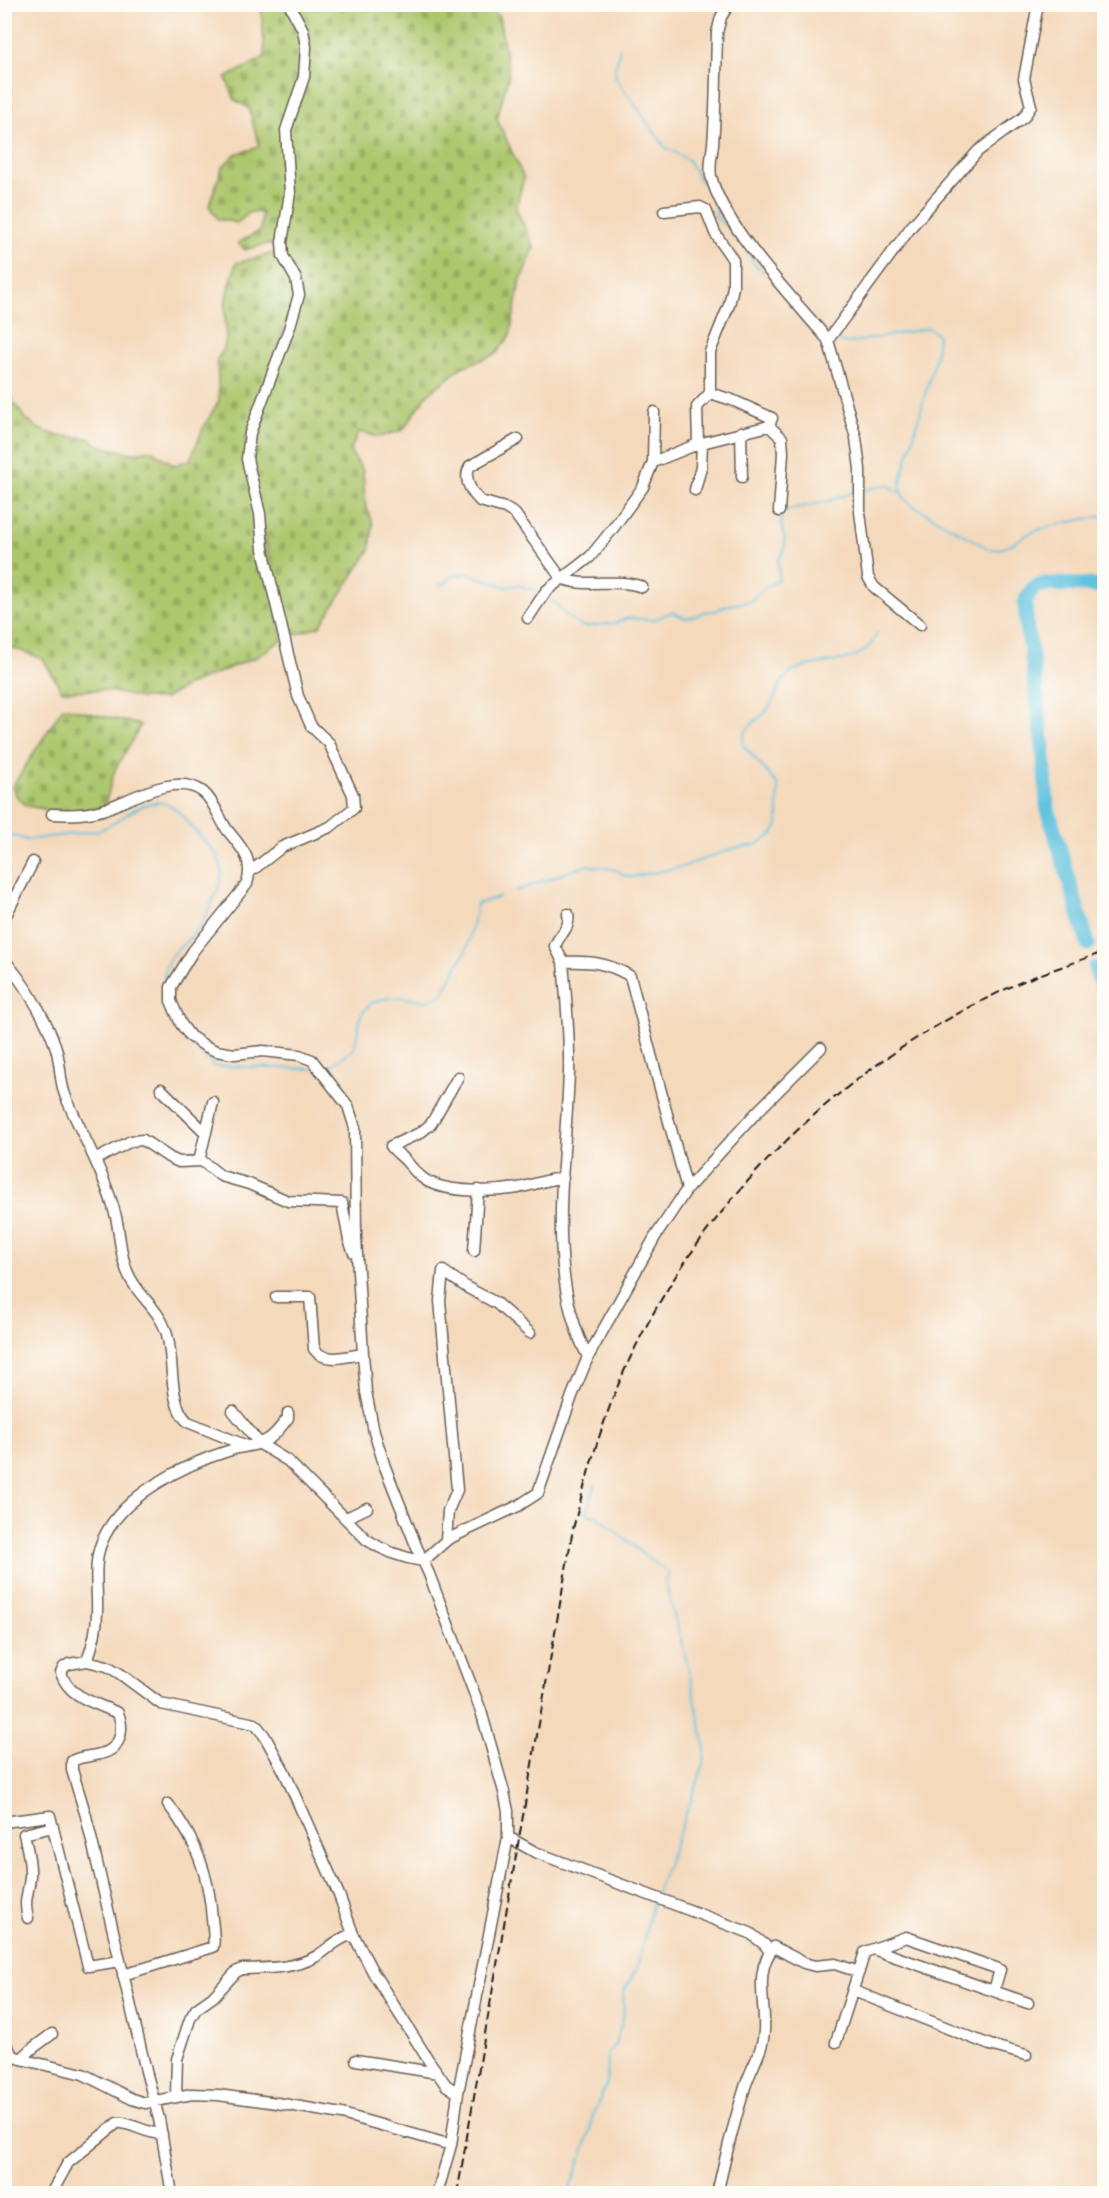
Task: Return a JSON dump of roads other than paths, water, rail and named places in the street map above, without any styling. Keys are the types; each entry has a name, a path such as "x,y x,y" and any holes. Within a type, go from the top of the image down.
{"street":[{"path":"250,872 282,847 330,827 354,808 353,795 328,743 311,726 298,696 263,549 260,514 247,459 250,433 289,329 299,295 296,279 285,261 282,250 290,193 286,130 288,118 304,77 306,47 303,30 288,4"},
{"path":"729,4 721,17 717,33 712,180 721,201 759,258 828,339 856,438 863,541 870,582 920,625"},
{"path":"828,339 911,227 978,151 1024,117 1031,106 1024,79 1038,4"},
{"path":"664,211 700,207 706,210 715,233 733,260 733,287 729,305 711,346 710,393 697,407 701,467 695,490"},
{"path":"710,393 772,418 769,426"},
{"path":"528,618 546,591 590,557 643,487 653,462 654,412"},
{"path":"653,462 700,444 769,426"},
{"path":"769,426 782,438 779,511"},
{"path":"741,432 742,477"},
{"path":"518,439 470,465 467,482 480,501 505,508 515,514 561,578 571,583 619,583 642,587"},
{"path":"52,814 85,813 104,809 166,786 194,787 212,801 223,824 249,862 250,872 247,884 193,951 171,987 174,1012 190,1036 216,1051 234,1054 263,1052 299,1055 312,1060 348,1106 355,1128 363,1354 366,1392 374,1432 385,1467 481,1711 508,1811 508,1837 459,2085 452,2145 437,2193"},
{"path":"4,919 33,862"},
{"path":"568,914 567,928 555,946 563,962 569,1069 562,1235 564,1271 571,1313 588,1357"},
{"path":"4,959 33,999 56,1046 64,1092 95,1160 116,1216 126,1270 134,1287 159,1314 167,1333 177,1404 181,1416 188,1422 247,1446"},
{"path":"563,962 583,961 612,966 630,976 687,1189"},
{"path":"233,1411 260,1444 288,1461 367,1540 380,1548 406,1558 423,1560 446,1542 518,1506 538,1493 588,1357 655,1237 687,1189 755,1114 820,1048"},
{"path":"458,1077 431,1124 420,1133 391,1146 413,1170 428,1181 447,1187 496,1191 522,1187 548,1179 563,1178"},
{"path":"161,1089 206,1133"},
{"path":"199,1161 213,1102"},
{"path":"95,1160 131,1141 143,1140 179,1162 202,1161 221,1176 249,1184 288,1201 342,1203 349,1240 358,1261"},
{"path":"474,1251 478,1190"},
{"path":"446,1542 448,1511 457,1490 440,1301 443,1271 496,1303 530,1333"},
{"path":"276,1297 310,1297 314,1349 317,1354 333,1358 363,1354"},
{"path":"87,1661 92,1648 97,1615 99,1551 110,1525 118,1514 144,1492 177,1473 229,1450 260,1444 277,1431 288,1418 288,1413"},
{"path":"346,1518 367,1508"},
{"path":"172,2193 162,2134 72,1765 72,1761 78,1758 101,1754 115,1748 121,1729 118,1713 82,1698 68,1687 61,1673 69,1664 87,1661 107,1666 161,1704 255,1724 264,1735 284,1772 354,1934 394,2008 446,2085 459,2085"},
{"path":"123,1975 213,1947 210,1894 203,1865 182,1821 168,1804"},
{"path":"4,1822 50,1816 88,1966 120,1961"},
{"path":"28,1918 24,1900 30,1877 30,1861 24,1834 53,1827"},
{"path":"508,1837 535,1852 750,1933 770,1952"},
{"path":"176,2095 177,2059 190,2019 196,2009 213,1997 236,1972 242,1969 291,1966 317,1956 334,1942 354,1934"},
{"path":"876,1950 885,1944 906,1937 1000,1970 994,1990"},
{"path":"717,2193 742,2094 763,2038 762,1976 766,1957 774,1947 804,1964 815,1966 835,1964 860,1972"},
{"path":"836,2042 865,1952 870,1949 1028,2003"},
{"path":"854,1991 981,2041 1026,2055"},
{"path":"4,2069 52,2034"},
{"path":"4,2040 17,2058 83,2074 132,2099 145,2103 176,2095 218,2095 342,2114 452,2145"},
{"path":"356,2060 438,2073"},
{"path":"51,2193 68,2163 117,2123 123,2122 143,2131 162,2134"}],"waterway":[{"path":"620,48 615,70 616,78 665,147 688,160 700,181 710,187"},
{"path":"714,198 717,219 731,229"},
{"path":"748,253 763,272"},
{"path":"796,310 801,320 819,337"},
{"path":"833,341 849,343 929,328 938,335 936,356 901,481 902,495 912,505 989,549 1008,546 1043,528 1104,516"},
{"path":"864,490 887,485 900,492"},
{"path":"546,596 569,618 583,627 615,623 628,618 653,620 672,612 685,618 751,601 763,589 779,579 778,560 785,547 781,519 783,511 829,501 856,491"},
{"path":"439,585 445,584 450,577 466,573 507,587 517,585 540,592"},
{"path":"1088,944 1047,806 1044,756 1025,604 1034,587 1045,584 1089,585 1104,588"},
{"path":"516,891 587,865 617,870 631,877 682,867 735,848 756,845 772,835 778,826 778,785 743,745 745,733 751,724 768,709 782,682 789,674 799,668 850,658 861,653 870,645 877,633"},
{"path":"4,832 26,840 96,831 144,805 153,803 168,804 182,815 212,850 222,871 218,889 204,919 190,939 172,955 165,970 166,1002 172,1017"},
{"path":"322,1069 331,1066 354,1049 361,1015 370,1004 382,999 399,997 428,1001 442,994 466,951 477,904 499,897"},
{"path":"1095,968 1104,991"},
{"path":"189,1041 214,1066 314,1069"},
{"path":"595,1484 587,1512 591,1516 595,1515 600,1518 650,1560 669,1572 666,1583 668,1593 688,1666 705,1748 704,1763 696,1787 656,1894"},
{"path":"568,2194 590,2132 593,2114 607,2083 608,2053 615,2045 624,2015 623,1993 637,1968 653,1901"}],"railway":[{"path":"457,2194 573,1529 602,1428 625,1369 658,1306 696,1247 739,1191 787,1140 839,1094 896,1052 956,1015 1019,983 1104,952"}]}
